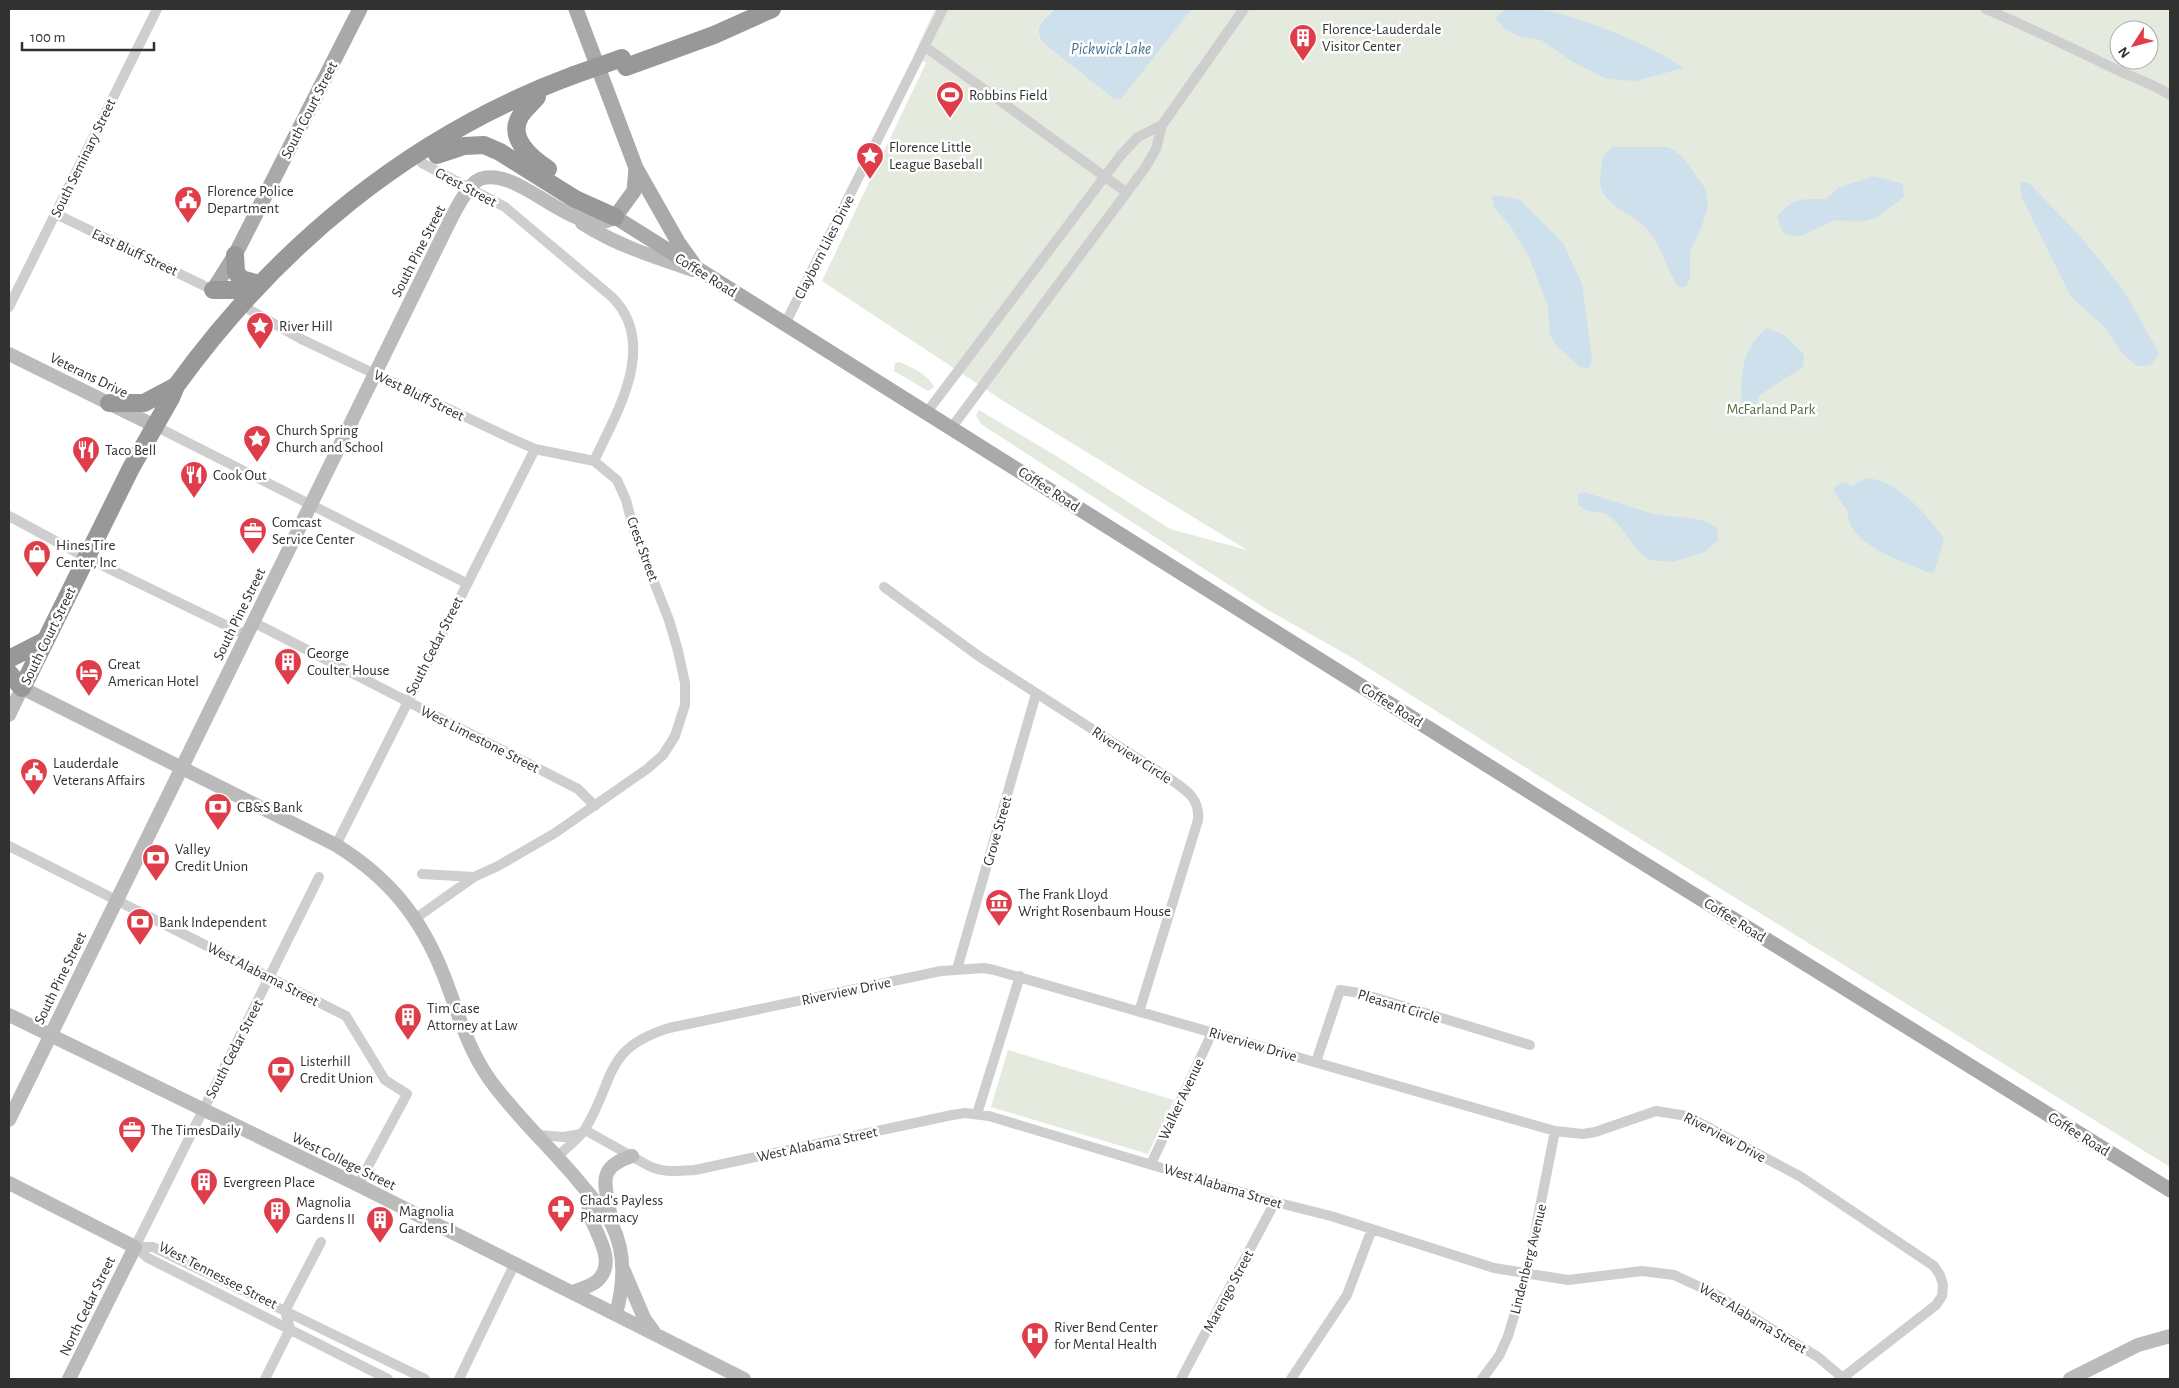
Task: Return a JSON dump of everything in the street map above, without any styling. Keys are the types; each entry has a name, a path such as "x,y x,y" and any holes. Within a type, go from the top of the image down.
{"highway":[{"path":"109,403 144,403 173,392 184,391 250,310 279,278 337,225 395,180 537,97 624,62 746,9"},
{"path":"624,62 714,35 772,9"},
{"path":"173,392 230,316 259,284 338,210 399,165 491,110 540,88 576,80"},
{"path":"537,97 520,116 517,128 523,148 536,162 616,217"},
{"path":"430,159 464,146 484,145 508,156 575,198 616,217"},
{"path":"235,255 236,272 241,280 259,284"},
{"path":"214,290 232,290 259,284"},
{"path":"214,290 224,300 230,316"},
{"name":"South Court Street","path":"16,687 46,640 173,392"},
{"path":"9,659 46,640"},
{"path":"9,673 16,687"}],"main road":[{"name":"South Court Street","path":"214,290 235,255 360,9"},
{"path":"576,9 636,168 678,242 700,272"},
{"path":"616,217 634,191 636,168"},
{"name":"Coffee Road","path":"616,217 700,272 952,427 1635,858 2170,1190"}],"street":[{"name":"South Seminary Street","path":"9,307 157,9"},
{"name":"Clayborn Liles Drive","path":"785,324 943,9"},
{"path":"952,427 1145,168 1156,149 1162,125 1244,9"},
{"path":"1986,9 2059,40 2156,86 2170,95"},
{"path":"924,46 1126,192"},
{"path":"927,412 1104,176 1138,137 1162,125"},
{"name":"Crest Street","path":"416,918 474,876 536,844 595,806 647,769 663,754 679,726 686,694 674,636 634,530 626,500 617,480 594,461 618,409 632,368 633,334 625,313 612,296 505,207 469,189 430,159"},
{"path":"469,189 479,180 494,177 528,191 600,234 629,248 700,272"},
{"name":"South Pine Street","path":"9,1120 444,233 469,189"},
{"name":"East Bluff Street","path":"56,214 214,290"},
{"path":"573,217 604,223 616,217"},
{"name":"West Bluff Street","path":"250,310 301,339 535,449 594,461"},
{"name":"Veterans Drive","path":"9,354 155,426"},
{"path":"155,426 466,583"},
{"name":"South Cedar Street","path":"336,844 406,701 535,449"},
{"path":"9,516 87,558 246,635"},
{"name":"Riverview Circle","path":"884,586 1036,694 1187,790 1195,800 1198,820 1140,1012"},
{"name":"West Limestone Street","path":"253,622 578,789 595,806"},
{"path":"16,687 336,844 379,876 416,918 444,976 458,1018 479,1062 491,1081 558,1156 612,1226"},
{"name":"South Court Street","path":"9,714 16,687"},
{"name":"Grove Street","path":"957,969 1036,694"},
{"name":"West Alabama Street","path":"9,846 346,1016 385,1080 407,1094 358,1185"},
{"path":"422,874 474,876"},
{"name":"South Cedar Street","path":"135,1247 271,977 319,877"},
{"name":"Riverview Drive","path":"558,1156 583,1132 616,1061 630,1045 648,1034 668,1028 957,969 984,968 1020,976 1555,1132 1583,1134 1595,1132 1656,1111 1687,1116 1801,1177 1890,1236 1937,1271 1943,1285 1942,1296 1936,1305 1842,1379"},
{"path":"976,1114 1020,976"},
{"name":"Pleasant Circle","path":"1316,1062 1340,990 1360,993 1530,1045"},
{"name":"West College Street","path":"9,1015 358,1185 744,1379"},
{"name":"Walker Avenue","path":"1151,1164 1212,1033"},
{"name":"West Alabama Street","path":"583,1132 658,1170 695,1170 952,1115 976,1114 989,1116 1275,1202 1330,1216 1460,1258 1526,1274 1568,1280 1642,1271 1674,1275 1713,1293 1818,1357 1842,1379"},
{"path":"538,1135 563,1137 583,1132"},
{"name":"Lindenberg Avenue","path":"1482,1379 1506,1341 1526,1274 1555,1132"},
{"path":"616,1314 623,1282 622,1265 620,1246 612,1226 604,1181 606,1172 620,1160 632,1156"},
{"name":"West Tennessee Street","path":"9,1183 135,1247 148,1258 388,1379"},
{"path":"573,1292 596,1282 604,1272 606,1259 590,1215 586,1190"},
{"name":"Marengo Street","path":"1181,1379 1275,1202"},
{"path":"1291,1379 1347,1296 1372,1230"},
{"path":"285,1311 321,1242"},
{"name":"West Tennessee Street","path":"135,1247 153,1247 425,1379"},
{"name":"North Cedar Street","path":"73,1378 135,1247"},
{"path":"459,1379 514,1263"},
{"path":"622,1265 641,1312 655,1333"},
{"name":"West Tennessee Street","path":"285,1311 290,1328"},
{"path":"265,1379 290,1328"},
{"path":"2070,1379 2138,1345 2170,1336"}],"green space":[{"name":"McFarland Park","path":"935,9 1054,9 1039,27 1038,32 1041,41 1114,99 1121,98 1192,9 2170,9 2170,1167 1542,778 1351,657 1266,609 981,424 976,415 979,410 1058,457 1170,529 1247,550 1008,404 822,281 926,63 914,55"},
{"path":"900,362 924,375 934,387 928,391 894,371 895,363"},
{"path":"1008,1050 1174,1100 1148,1154 991,1107"}],"water":[{"name":"Pickwick Lake","path":"1054,9 1192,9 1121,99 1114,99 1042,42 1038,32 1039,27"},
{"path":"1507,9 1551,12 1587,22 1641,44 1683,68 1636,81 1607,79 1573,62 1541,40 1518,36 1504,28 1495,18"},
{"path":"1613,147 1669,147 1682,156 1705,188 1708,208 1699,234 1690,251 1690,279 1685,287 1678,287 1655,240 1644,226 1610,202 1602,191 1600,179 1603,156"},
{"path":"1874,176 1903,184 1904,197 1876,218 1858,222 1836,220 1798,237 1783,233 1777,217 1788,206 1798,200 1826,199 1838,188"},
{"path":"2028,182 2081,237 2124,291 2159,353 2150,366 2137,366 2122,353 2106,328 2071,297 2022,198 2020,183"},
{"path":"1492,195 1520,200 1563,243 1582,284 1592,360 1589,368 1580,367 1556,345 1550,335 1548,307 1529,257 1509,224 1494,208"},
{"path":"1767,328 1784,335 1804,355 1803,367 1760,395 1752,413 1742,420 1741,394 1746,358 1757,337"},
{"path":"1865,478 1877,480 1900,491 1928,518 1944,538 1934,573 1926,572 1877,550 1856,533 1850,523 1848,512 1835,493 1834,488 1842,482 1853,486"},
{"path":"1584,492 1653,514 1702,520 1717,528 1718,540 1703,553 1671,562 1649,560 1639,552 1618,524 1605,513 1588,511 1578,505 1578,494"}],"place":[{"name":"Florence-Lauderdale Visitor Center","path":"1303,62"},
{"name":"Robbins Field","path":"950,119"},
{"name":"Florence Little League Baseball","path":"870,180"},
{"name":"Florence Police Department","path":"188,224"},
{"name":"River Hill","path":"260,350"},
{"name":"Church Spring Church and School","path":"257,463"},
{"name":"Taco Bell","path":"86,474"},
{"name":"Cook Out","path":"194,499"},
{"name":"Comcast Service Center","path":"253,555"},
{"name":"Hines Tire Center, Inc","path":"37,578"},
{"name":"George Coulter House","path":"288,686"},
{"name":"Great American Hotel","path":"89,697"},
{"name":"Lauderdale Veterans Affairs","path":"34,796"},
{"name":"CB&S Bank","path":"218,831"},
{"name":"Valley Credit Union","path":"156,882"},
{"name":"The Frank Lloyd Wright Rosenbaum House","path":"999,927"},
{"name":"Bank Independent","path":"140,946"},
{"name":"Tim Case Attorney at Law","path":"408,1041"},
{"name":"Listerhill Credit Union","path":"281,1094"},
{"name":"The TimesDaily","path":"132,1154"},
{"name":"Evergreen Place","path":"204,1206"},
{"name":"Chad's Payless Pharmacy","path":"561,1233"},
{"name":"Magnolia Gardens II","path":"277,1235"},
{"name":"Magnolia Gardens I","path":"380,1244"},
{"name":"River Bend Center for Mental Health","path":"1035,1360"}]}
